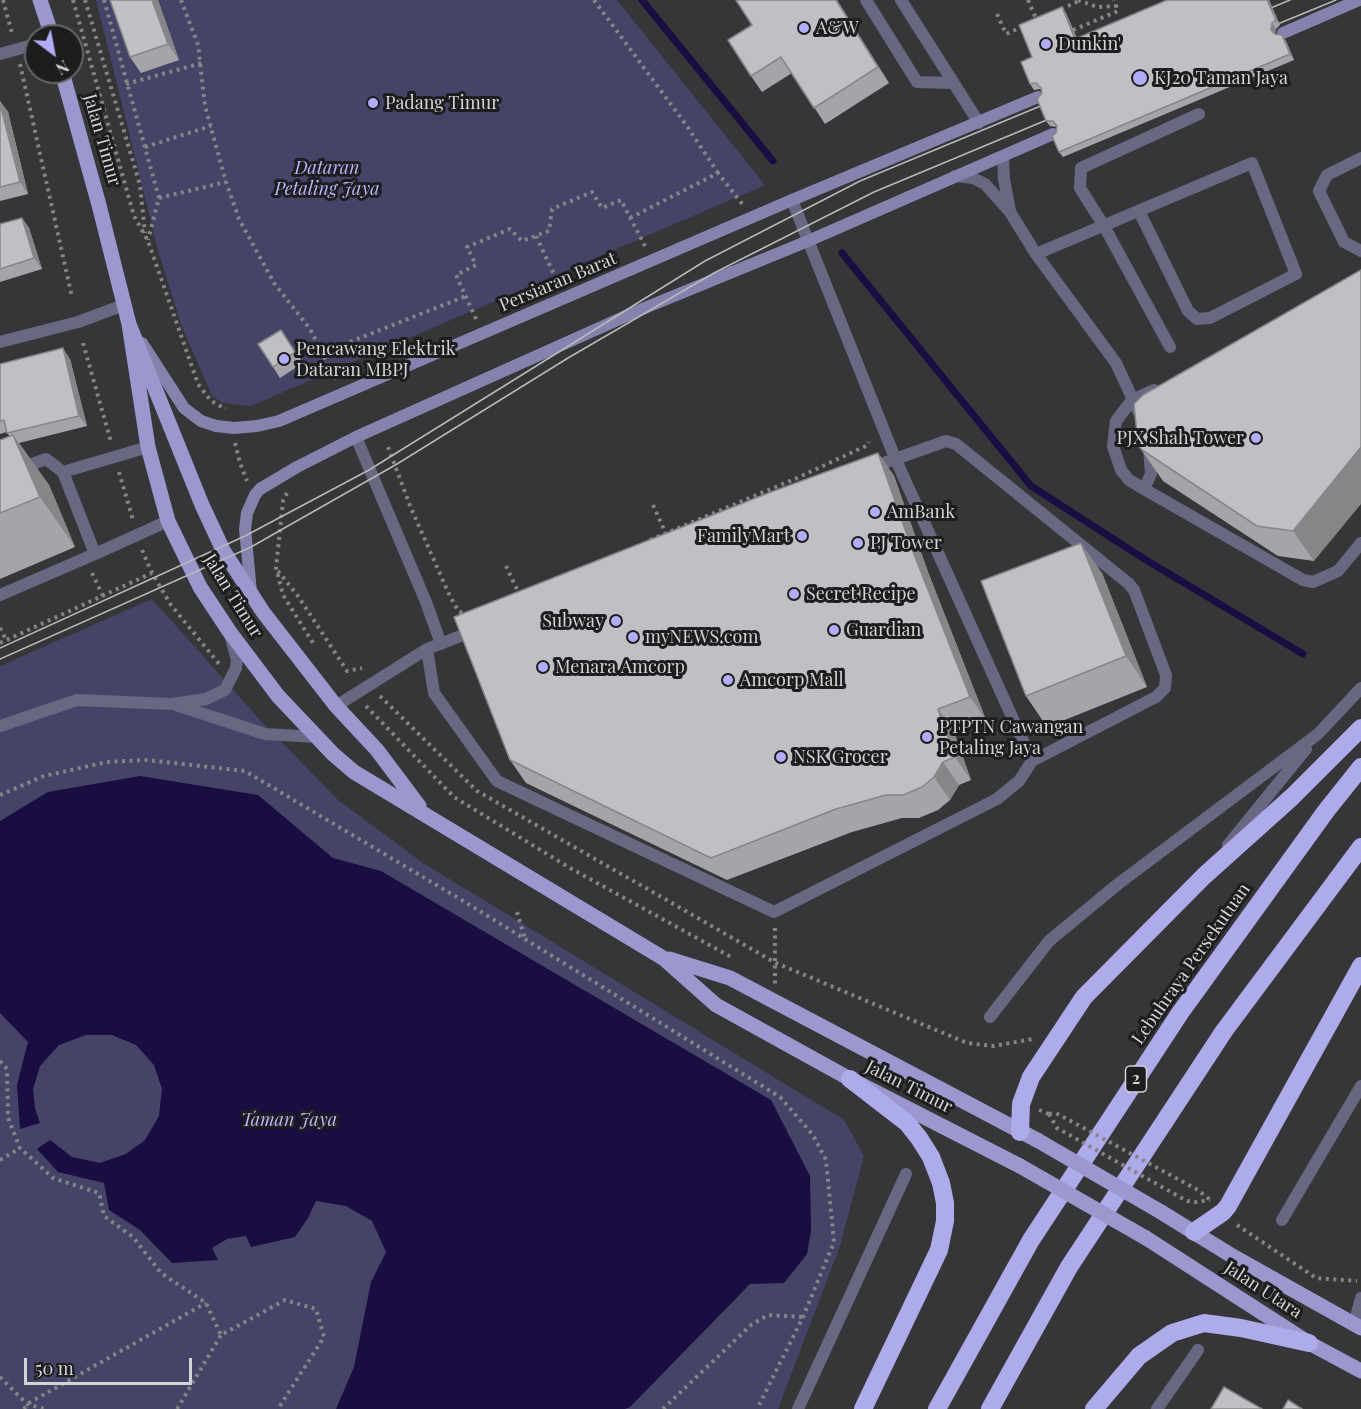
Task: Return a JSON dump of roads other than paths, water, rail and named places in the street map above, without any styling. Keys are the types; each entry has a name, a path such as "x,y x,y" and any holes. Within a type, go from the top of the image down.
{"highway":[{"path":"1020,1132 1021,1104 1031,1077 1084,997 1203,876 1292,797 1361,728"},
{"name":"Lebuhraya Persekutuan","path":"937,1409 1031,1240 1180,1012 1326,811 1361,767"},
{"path":"990,1409 1069,1267 1224,1031 1361,847"},
{"path":"1194,1232 1228,1206 1361,966"},
{"path":"850,1079 907,1123 919,1138 931,1157 941,1183 945,1203 945,1221 939,1250 863,1409"},
{"path":"1094,1409 1139,1356 1172,1333 1204,1323 1241,1328 1309,1343"}],"main road":[{"path":"40,0 48,24"},
{"name":"Jalan Timur","path":"65,84 129,324 148,447 168,520 200,587 229,631 278,696 316,737 354,772 663,958 716,1005 850,1079 1020,1166 1146,1238"},
{"name":"Jalan Timur","path":"129,324 202,505 223,550 264,612 336,706 377,750 425,814"},
{"name":"Jalan Timur","path":"663,958 730,978 1037,1140 1161,1212"},
{"name":"Jalan Utara","path":"1161,1212 1229,1254 1358,1326"},
{"name":"Jalan Utara","path":"1146,1238 1309,1343 1361,1371"}],"street":[{"path":"866,0 917,82 953,83"},
{"path":"901,0 979,123"},
{"path":"1283,33 1344,3 1359,0"},
{"path":"0,54 24,48"},
{"name":"Persiaran Barat","path":"129,324 184,408 201,421 234,428 279,421 792,200 1038,97"},
{"path":"1170,347 1104,226 1080,188 1082,168 1199,114"},
{"path":"251,592 245,529 247,513 260,489 297,467 357,437 635,312 808,241 1053,134"},
{"path":"1003,157 1010,212"},
{"path":"1361,158 1327,175 1319,192 1344,242 1361,251"},
{"path":"1036,254 1252,163 1296,274 1210,318 1197,319 1188,311 1139,211"},
{"path":"955,176 973,178 985,184 1010,212 1036,254 1116,363 1147,432 1151,474 1144,489"},
{"path":"792,200 895,458 1032,761"},
{"path":"0,342 78,322 124,305"},
{"path":"1162,386 1132,400 1116,421 1113,446 1121,470 1129,480 1303,580 1313,582 1338,571 1361,543"},
{"path":"357,437 426,602 441,644"},
{"path":"427,649 434,693 497,780 774,912 997,800 1019,781 1032,761 1156,697 1165,688 1166,675 1134,590 956,444 946,441 854,474"},
{"path":"63,472 148,447"},
{"path":"0,476 45,459 63,472 91,556"},
{"path":"0,595 168,520"},
{"path":"336,706 427,649 441,644 480,621"},
{"path":"0,726 77,700 172,704 206,699 225,690 236,668 237,660 229,631"},
{"path":"1203,876 1318,734 1361,688"},
{"path":"172,704 265,734 316,737"},
{"path":"990,1017 1049,941 1118,884 1318,734"},
{"path":"1282,1220 1361,1086"},
{"path":"798,1409 906,1174"},
{"path":"1358,1326 1361,1298"},
{"path":"1157,1409 1198,1350"}],"waterway":[{"path":"642,0 773,161"},
{"path":"842,253 1031,486 1146,560 1303,654"}],"tram line":[{"path":"1256,14 1290,0"},
{"path":"1263,30 1336,0"},
{"path":"0,648 245,536 369,470 705,261 860,181 1055,100"},
{"path":"0,659 251,547 397,464 568,358 714,273 874,192 1061,114"}],"place":[{"name":"A&W","path":"804,28"},
{"name":"Dunkin'","path":"1046,44"},
{"name":"KJ20 Taman Jaya","path":"1140,78"},
{"name":"Padang Timur","path":"373,103"},
{"name":"Pencawang Elektrik Dataran MBPJ","path":"284,359"},
{"name":"PJX Shah Tower","path":"1256,438"},
{"name":"AmBank","path":"875,512"},
{"name":"FamilyMart","path":"802,536"},
{"name":"PJ Tower","path":"858,543"},
{"name":"Secret Recipe","path":"794,594"},
{"name":"Subway","path":"616,621"},
{"name":"Guardian","path":"834,630"},
{"name":"myNEWS.com","path":"633,637"},
{"name":"Menara Amcorp","path":"543,667"},
{"name":"Amcorp Mall","path":"728,680"},
{"name":"PTPTN Cawangan Petaling Jaya","path":"927,737"},
{"name":"NSK Grocer","path":"781,757"}],"park label":[{"name":"Dataran Petaling Jaya","path":"327,178"},
{"name":"Taman Jaya","path":"289,1120"}]}
